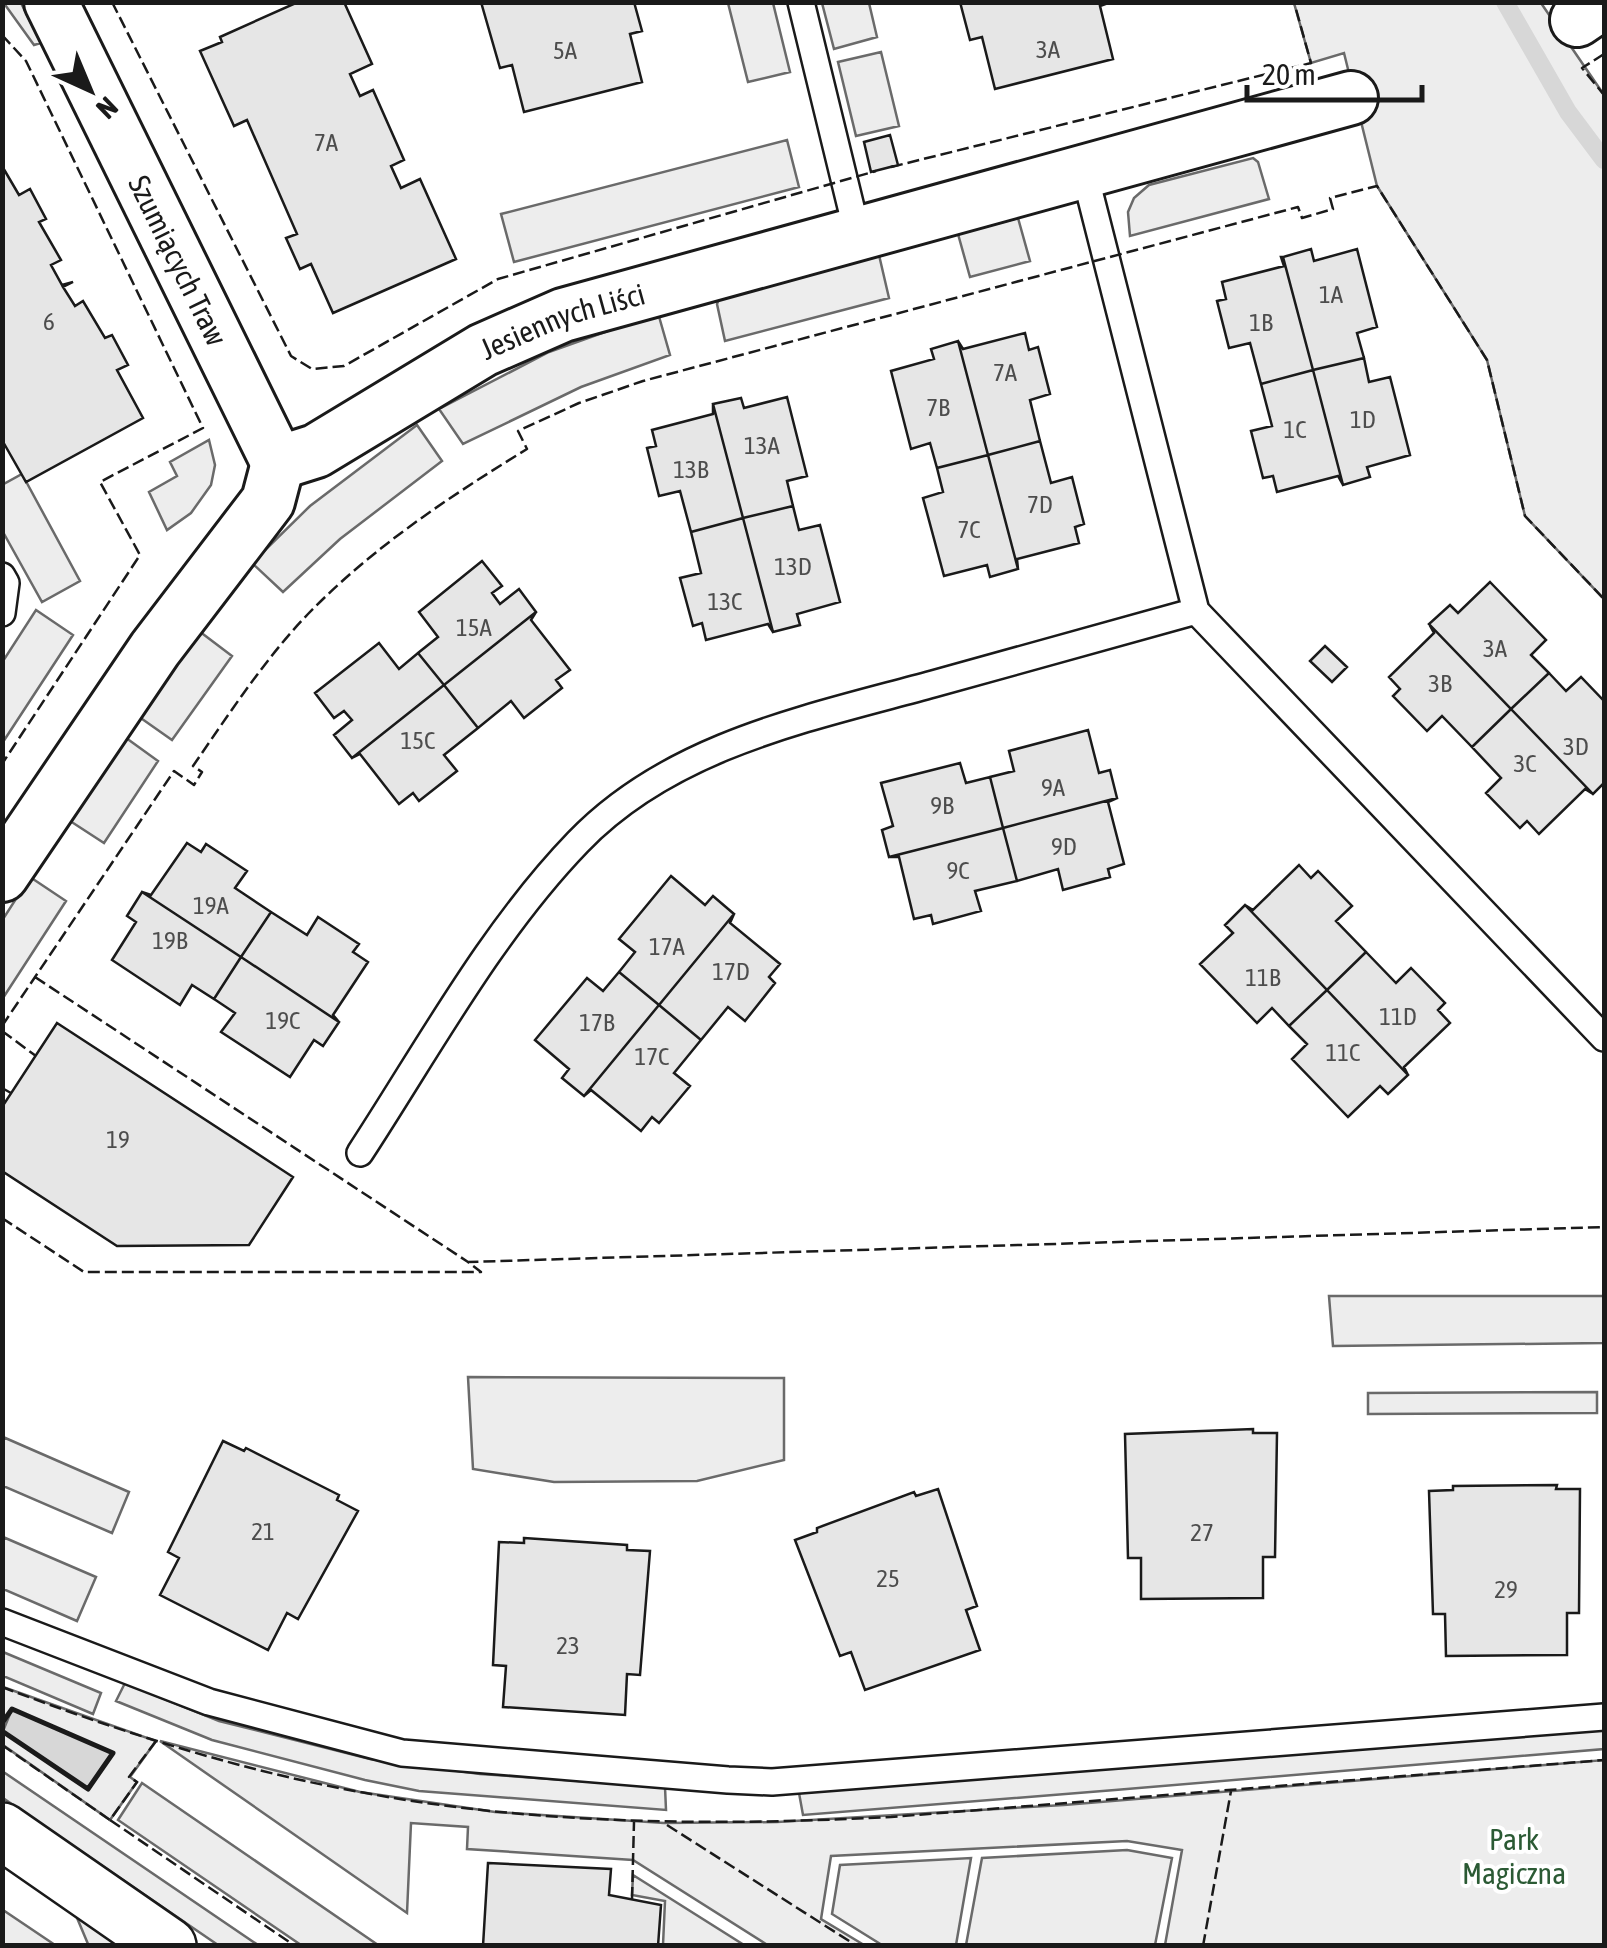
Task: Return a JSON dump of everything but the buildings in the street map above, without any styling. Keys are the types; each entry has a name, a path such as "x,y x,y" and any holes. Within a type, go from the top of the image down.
{"street":[{"name":"Szumiących Traw","path":"51,2 278,464"},
{"name":"Jesiennych Liści","path":"278,464 316,451 483,350 564,315 1351,98"},
{"path":"2,874 155,648 258,517 268,501 278,464"},
{"path":"2,1831 168,1946"}],"lane":[{"path":"800,2 856,232"},
{"path":"1084,171 1196,612 1604,1038"},
{"path":"2,576 2,613"},
{"path":"360,1153 538,889 578,842 634,796 680,768 764,730 1196,612"},
{"path":"2,1622 209,1702 402,1753 728,1780 772,1782 1604,1717"}],"shaded area":[{"path":"3,2 21,3 41,43 34,45"},
{"path":"728,3 773,3 790,72 748,82"},
{"path":"822,3 869,3 877,37 834,49"},
{"path":"1294,3 1541,3 1604,95 1604,599 1525,516 1487,360 1377,186 1344,53 1311,63"},
{"path":"881,52 899,126 856,136 838,62"},
{"path":"787,140 799,187 514,262 501,214"},
{"path":"1253,158 1258,162 1269,199 1130,236 1128,212 1134,198 1149,185"},
{"path":"1018,218 1030,261 970,277 958,234"},
{"path":"879,255 889,298 725,341 717,304 720,296"},
{"path":"658,313 670,355 581,387 463,444 439,409 549,352"},
{"path":"417,425 442,461 340,539 283,592 252,563 310,506"},
{"path":"209,440 215,465 211,485 191,513 167,530 149,492 177,476 170,462"},
{"path":"22,474 80,581 42,602 3,532 2,485"},
{"path":"36,610 73,635 3,742 3,661"},
{"path":"195,628 232,656 172,740 135,714"},
{"path":"122,735 158,761 104,843 67,819"},
{"path":"30,877 66,901 3,998 3,919"},
{"path":"1329,1296 1604,1296 1604,1343 1333,1346"},
{"path":"468,1377 784,1378 784,1460 697,1481 554,1482 473,1469"},
{"path":"1597,1392 1597,1413 1368,1414 1368,1393"},
{"path":"3,1437 129,1492 112,1533 3,1486"},
{"path":"3,1537 96,1577 77,1621 3,1589"},
{"path":"3,1652 101,1693 93,1714 3,1676"},
{"path":"125,1683 219,1721 370,1759 480,1774 665,1787 666,1810 419,1791 365,1780 212,1740 116,1701"},
{"path":"3,1687 156,1741 130,1777 137,1782 110,1820 3,1745 3,1731 87,1789 13,1709 3,1723"},
{"path":"12,1709 113,1753 88,1789 3,1731"},
{"path":"1604,1727 1604,1749 1115,1790 803,1815 799,1793"},
{"path":"160,1741 360,1792 495,1812 664,1823 777,1822 1064,1805 1604,1760 1604,1945 1165,1945 1182,1850 1127,1841 831,1856 821,1919 864,1945 769,1946 633,1860 467,1849 468,1827 411,1823 407,1913"},
{"path":"2,1771 258,1945 218,1945 3,1798"},
{"path":"142,1783 378,1945 301,1945 118,1820"},
{"path":"1127,1850 1172,1858 1155,1945 966,1945 982,1858"},
{"path":"971,1858 956,1945 882,1945 832,1914 840,1865"},
{"path":"633,1875 744,1945 663,1945 665,1901 632,1895"},
{"path":"3,1910 55,1945 3,1945"},
{"path":"75,1913 114,1939 117,1945 88,1944"}],"waterway":[{"path":"1505,2 1568,112 1604,160"}],"fence":[{"path":"112,2 291,356 312,369 344,366 498,279 876,171"},
{"path":"891,167 1311,63 1294,2"},
{"path":"2,35 26,61 203,428 100,482 140,555 2,764"},
{"path":"1604,54 1582,68 1604,95"},
{"path":"2,1026 174,771 194,785 202,772 193,766 262,669 308,614 413,524 527,449 518,431 579,403 643,381 1298,207 1302,218 1333,209 1330,198 1377,186 1487,360 1525,516 1604,599"},
{"path":"35,977 468,1262"},
{"path":"2,1031 36,1056"},
{"path":"2,1088 11,1093"},
{"path":"2,1218 84,1272 481,1272 468,1262 1604,1227"},
{"path":"2,1687 179,1748 314,1783 426,1803 558,1817 691,1822 891,1817 1604,1760"},
{"path":"2,1745 110,1820 137,1782 129,1777 156,1741"},
{"path":"1203,1946 1231,1791"},
{"path":"110,1820 295,1946"},
{"path":"632,1899 634,1822"},
{"path":"667,1825 857,1946"}],"wall":[{"path":"2,1723 12,1709 113,1753 88,1789 2,1731"}],"park label":[{"name":"Park Magiczna","path":"1514,1856"}]}
